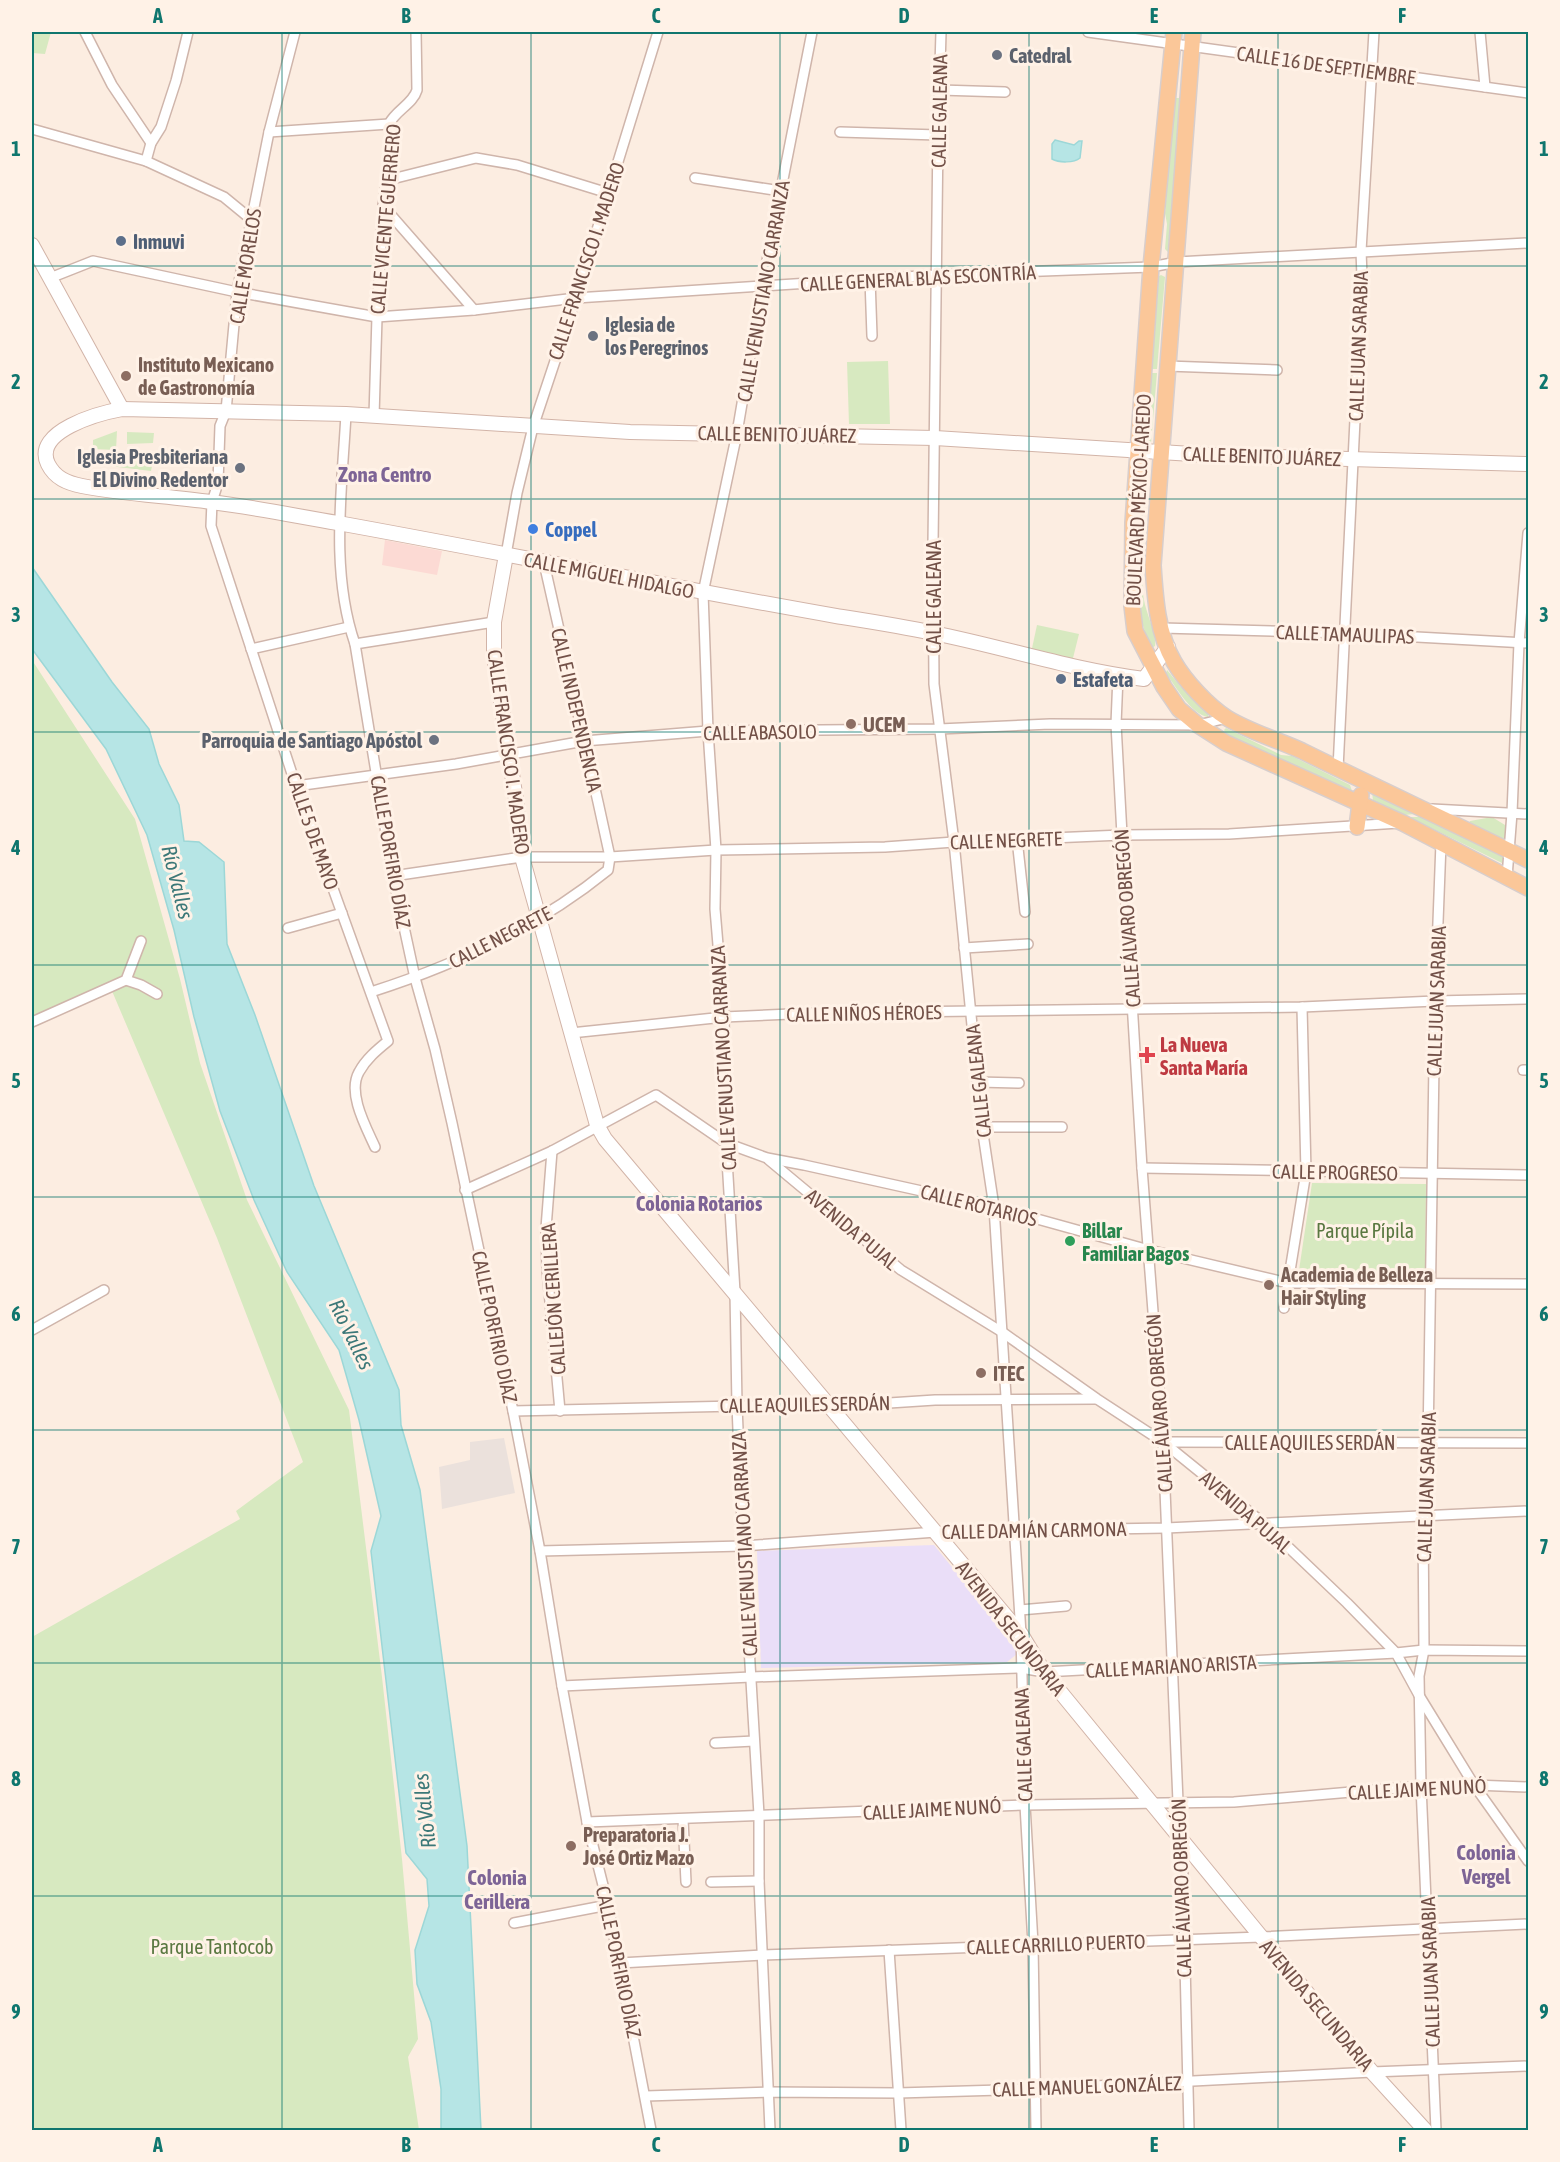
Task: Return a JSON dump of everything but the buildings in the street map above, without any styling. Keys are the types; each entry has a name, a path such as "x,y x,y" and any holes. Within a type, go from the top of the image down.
{"main road":[{"name":"BOULEVARD MÉXICO-LAREDO","path":"1173,37 1151,267 1133,523 1132,606 1135,631 1179,709 1198,725 1226,743 1403,823 1528,888"},
{"name":"BOULEVARD MÉXICO-LAREDO","path":"1192,38 1153,564 1156,600 1167,647 1193,688 1227,718 1528,860"},
{"path":"1357,827 1362,782"}],"street":[{"path":"85,32 112,85 151,143"},
{"path":"146,161 176,81 188,32"},
{"name":"CALLE MORELOS","path":"212,502 218,483 220,426 226,411 237,292 269,132 295,32"},
{"path":"404,32 419,32"},
{"name":"CALLE VICENTE GUERRERO","path":"374,416 383,206 392,135 389,124 394,115 415,97 419,32"},
{"name":"CALLE FRANCISCO I. MADERO","path":"597,1125 522,857 494,656 494,622 517,493 532,427 576,298 658,32"},
{"name":"CALLE VENUSTIANO CARRANZA","path":"770,2130 759,1881 759,1815 736,1406 735,1292 726,1143 724,1017 715,909 716,850 708,731 704,593 737,433 762,286 812,32"},
{"name":"CALLE GALEANA","path":"941,32 934,438 934,684 954,842 982,1127 994,1207 1020,1610 1025,1805 1033,1944 1036,2130"},
{"name":"CALLE 16 DE SEPTIEMBRE","path":"1088,32 1192,38 1372,71 1528,93"},
{"name":"CALLE JUAN SARABIA","path":"1338,769 1354,458 1362,276 1361,251 1374,32"},
{"path":"1480,32 1485,87"},
{"path":"940,90 1005,92"},
{"path":"269,132 389,124"},
{"path":"32,129 146,161 224,197 252,220"},
{"path":"840,132 938,135"},
{"path":"388,180 476,158 518,165 608,193"},
{"path":"695,178 781,191"},
{"path":"383,206 474,310"},
{"name":"CALLE GENERAL BLAS ESCONTRÍA","path":"50,278 93,261 237,292 377,317 474,310 576,298 870,279 1151,267 1177,262 1528,243"},
{"path":"32,246 122,409"},
{"path":"870,279 872,336"},
{"path":"1167,366 1277,370"},
{"name":"CALLE BENITO JUÁREZ","path":"45,457 47,444 77,422 122,409 346,414 630,432 934,438 1161,452 1528,464"},
{"path":"340,524 346,414"},
{"name":"CALLE MIGUEL HIDALGO","path":"45,457 53,474 70,483 95,488 212,502 340,524 704,593 933,633 1118,676 1144,679 1154,668"},
{"name":"CALLE 5 DE MAYO","path":"212,502 211,526 251,649 296,786 388,1041 366,1060 357,1074 356,1104 375,1147"},
{"name":"CALLE PORFIRIO DÍAZ","path":"340,524 340,581 349,627 355,644 378,773 393,876 415,978 435,1049 513,1411 587,1822 608,1905 651,2130"},
{"path":"1507,877 1524,643 1528,533"},
{"name":"CALLE INDEPENDENCIA","path":"544,563 610,857"},
{"path":"355,644 494,622"},
{"path":"251,649 349,627"},
{"name":"CALLE TAMAULIPAS","path":"1162,628 1344,633 1524,643"},
{"path":"1154,668 1167,647"},
{"name":"CALLE ÁLVARO OBREGÓN","path":"1118,676 1116,724 1122,835 1142,1168 1163,1442 1178,1802 1182,1838 1189,2130"},
{"name":"CALLE ABASOLO","path":"296,786 509,755 584,741 708,731 939,729 1116,724 1198,725 1227,718"},
{"path":"1418,808 1528,814"},
{"name":"CALLE NEGRETE","path":"393,876 522,857 610,857 716,850 885,847 1122,835 1229,834 1403,823"},
{"path":"1017,839 1025,912"},
{"name":"CALLE JUAN SARABIA","path":"1436,2130 1421,1786 1419,1676 1424,1650 1422,1516 1428,1442 1435,1001 1442,843"},
{"name":"CALLE NEGRETE","path":"371,992 415,978 518,932 580,893 608,870 610,857"},
{"path":"288,928 342,913"},
{"path":"126,980 141,941"},
{"path":"964,948 1028,944"},
{"path":"32,1023 126,980 157,994"},
{"name":"CALLE NIÑOS HÉROES","path":"571,1033 724,1017 814,1013 1302,1007 1528,999"},
{"path":"1284,1308 1306,1172 1302,1007"},
{"path":"978,1082 1019,1083"},
{"name":"CALLE ROTARIOS","path":"465,1190 552,1150 656,1095 726,1143 767,1158 994,1207 1149,1250 1288,1283 1528,1284"},
{"name":"AVENIDA SECUNDARIA","path":"597,1125 606,1139 828,1407 1021,1634 1044,1672 1372,2072 1425,2130"},
{"path":"982,1127 1062,1127"},
{"name":"CALLEJÓN CERILLERA","path":"552,1150 546,1228 547,1269 560,1411"},
{"name":"AVENIDA PUJAL","path":"767,1158 902,1270 1002,1332 1096,1399 1163,1442 1263,1523 1396,1653 1474,1785 1528,1861"},
{"name":"CALLE PROGRESO","path":"1142,1168 1528,1175"},
{"path":"32,1330 104,1290"},
{"name":"CALLE AQUILES SERDÁN","path":"513,1411 736,1406 828,1407 1006,1398 1096,1399"},
{"name":"CALLE AQUILES SERDÁN","path":"1163,1442 1528,1443"},
{"name":"CALLE DAMIÁN CARMONA","path":"540,1551 743,1546 936,1532 1166,1528 1528,1511"},
{"path":"1020,1610 1066,1606"},
{"name":"CALLE MARIANO ARISTA","path":"562,1686 1021,1668 1044,1672 1424,1650 1528,1652"},
{"path":"715,1743 754,1742"},
{"name":"CALLE JAIME NUNÓ","path":"587,1822 1025,1805 1234,1802 1421,1786 1528,1787"},
{"path":"682,1818 686,1882"},
{"path":"711,1882 759,1881"},
{"path":"514,1923 608,1905"},
{"name":"CALLE CARRILLO PUERTO","path":"620,1963 763,1954 1261,1937 1528,1924"},
{"path":"889,1950 901,2130"},
{"name":"CALLE MANUEL GONZÁLEZ","path":"646,2096 768,2092 898,2093 1035,2089 1528,2066"}],"shaded area":[{"path":"385,540 442,551 437,575 382,565"},
{"path":"504,1438 515,1493 442,1509 439,1467 470,1460 470,1442"},
{"path":"934,1545 1016,1646 1017,1654 1007,1662 761,1668 757,1551"}],"green space":[{"path":"32,32 51,32 45,54 32,53"},
{"path":"1175,98 1180,98 1168,252 1165,249 1167,224 1165,213"},
{"path":"1159,276 1165,277 1157,369 1152,369"},
{"path":"888,361 890,424 849,424 847,362"},
{"path":"1152,373 1157,373 1151,443 1146,443"},
{"path":"117,431 116,450 93,449 93,440"},
{"path":"127,432 154,433 153,443 127,444"},
{"path":"93,455 145,457 152,466 151,471 93,464"},
{"path":"1144,465 1146,466 1142,525 1144,543 1142,581 1145,605 1155,641 1155,646 1150,649 1140,615 1136,581"},
{"path":"1037,625 1079,634 1072,662 1031,653"},
{"name":"Parque Tantocob","path":"32,660 135,819 180,979 200,1063 247,1200 349,1410 402,1859 418,2039 408,2057 419,2130 32,2130 32,1637 240,1519 236,1511 303,1462 217,1238 112,991 32,1028"},
{"path":"1167,670 1181,687 1209,713 1208,717 1196,711 1184,699 1166,673"},
{"path":"1226,728 1281,755 1292,756 1350,785 1353,794 1226,734 1224,730"},
{"path":"1372,793 1415,814 1404,815 1373,800"},
{"path":"1409,817 1421,817 1503,857 1502,863"},
{"path":"1492,817 1505,825 1505,840 1469,823"},
{"name":"Parque Pípila","path":"1312,1183 1426,1184 1425,1278 1298,1277"}],"water":[{"path":"1055,140 1074,145 1082,141 1080,158 1066,162 1052,159 1052,144"},
{"name":"Río Valles","path":"32,567 112,682 149,729 159,764 179,805 184,841 199,842 224,862 227,944 255,1015 314,1186 399,1390 401,1425 420,1490 467,1846 481,2130 441,2130 441,2089 431,2022 417,1984 415,1950 429,1906 427,1879 406,1853 371,1551 381,1516 359,1420 339,1350 287,1272 254,1200 220,1111 194,1017 174,930 147,835 106,749 32,649"}],"place":[{"name":"Catedral","path":"997,55"},
{"name":"Inmuvi","path":"121,241"},
{"name":"Iglesia de los Peregrinos","path":"593,336"},
{"name":"Instituto Mexicano de Gastronomía","path":"126,376"},
{"name":"Iglesia Presbiteriana El Divino Redentor","path":"240,468"},
{"name":"Coppel","path":"533,529"},
{"name":"Estafeta","path":"1061,679"},
{"name":"UCEM","path":"851,724"},
{"name":"Parroquia de Santiago Apóstol","path":"434,740"},
{"name":"La Nueva Santa María","path":"1147,1055"},
{"name":"Billar Familiar Bagos","path":"1070,1241"},
{"name":"Academia de Belleza Hair Styling","path":"1269,1285"},
{"name":"ITEC","path":"981,1373"},
{"name":"Preparatoria J. José Ortiz Mazo","path":"571,1846"}],"district":[{"name":"Zona Centro","path":"385,474"},
{"name":"Colonia Rotarios","path":"699,1203"},
{"name":"Colonia Vergel","path":"1486,1864"},
{"name":"Colonia Cerillera","path":"497,1889"}]}
